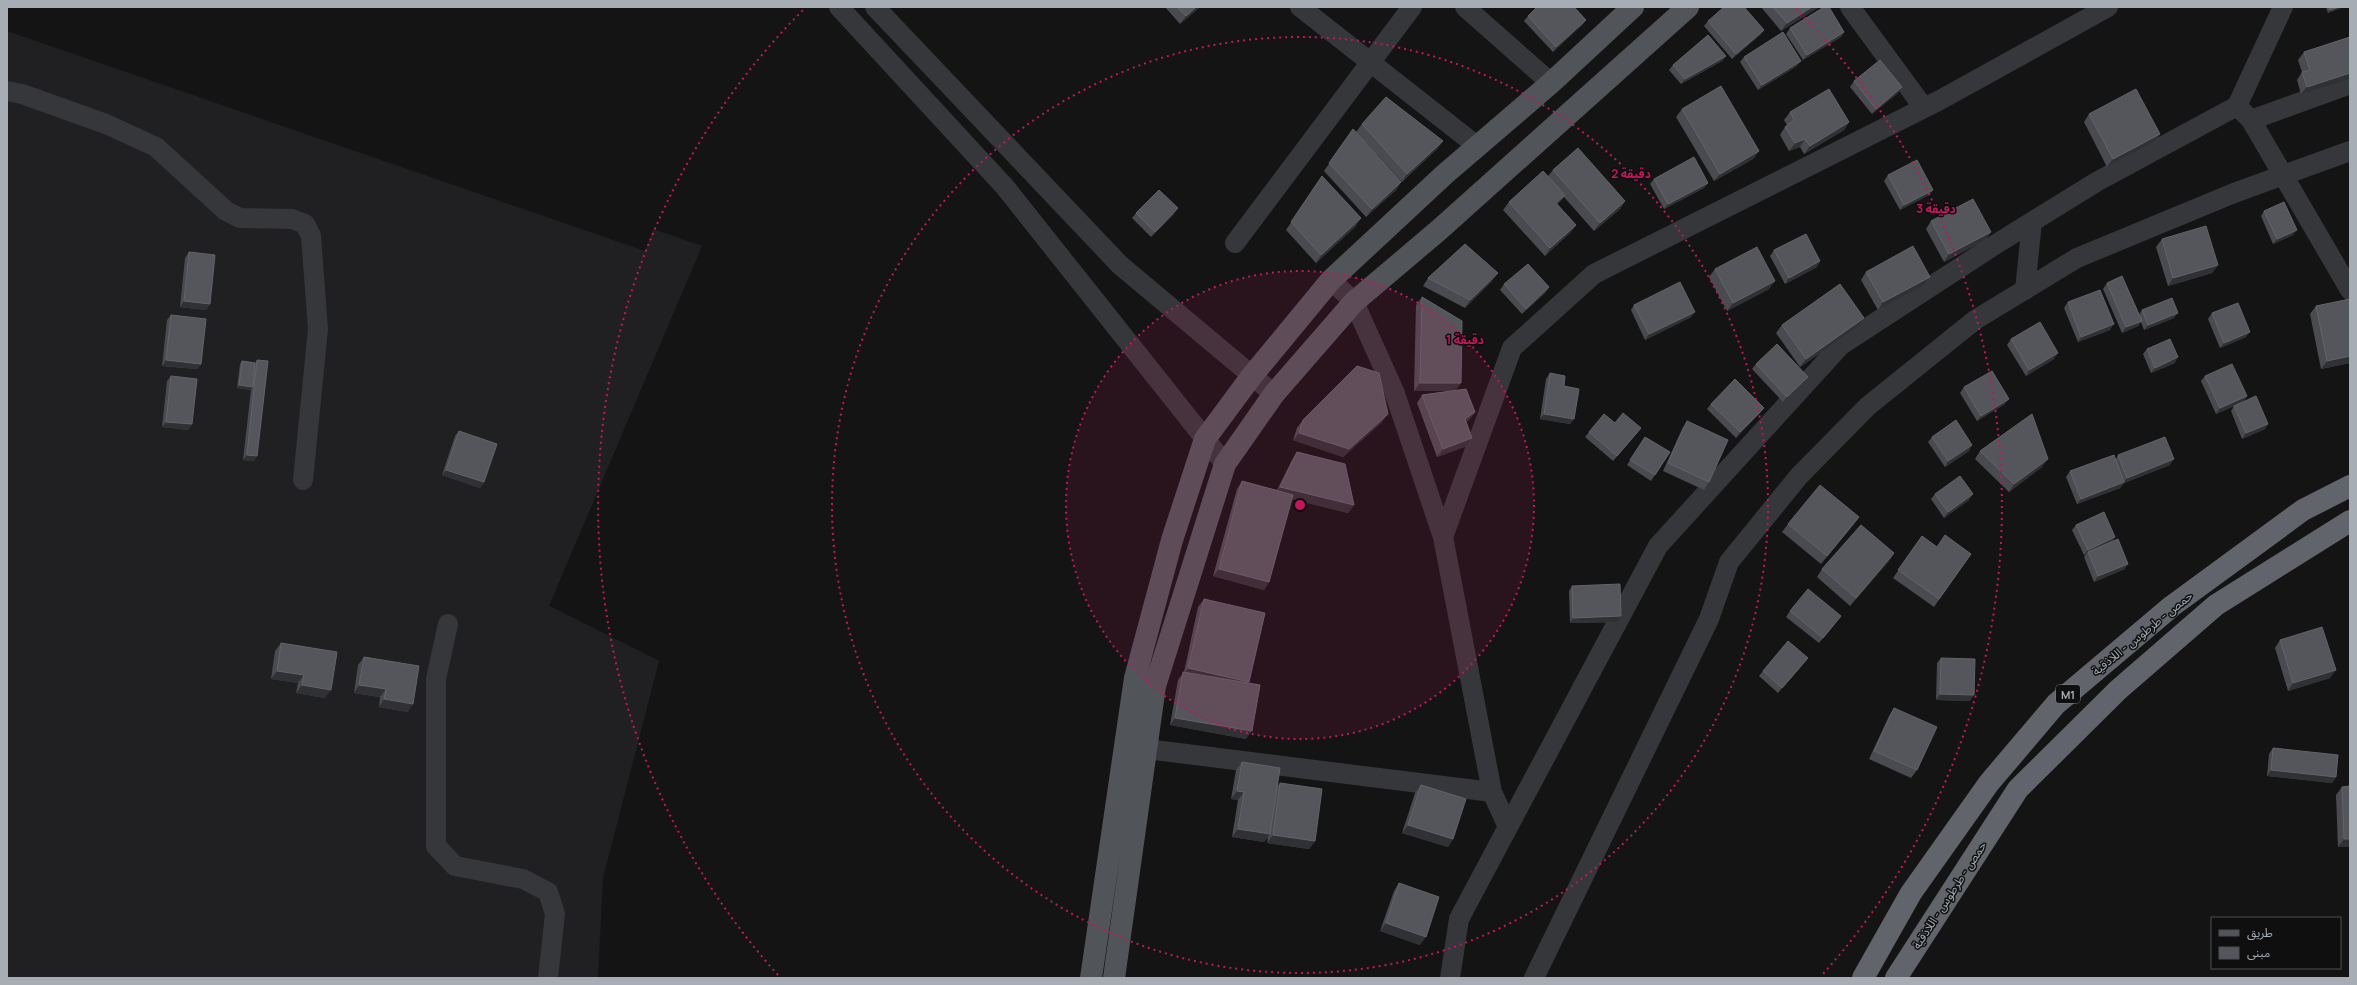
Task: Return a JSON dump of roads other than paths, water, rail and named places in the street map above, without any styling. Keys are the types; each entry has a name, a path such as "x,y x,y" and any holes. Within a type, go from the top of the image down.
{"highway":[{"name":"حمص - طرطوس - اللاذقية","path":"1863,978 1916,886 1988,783 2056,704 2172,606 2303,510 2350,486"},
{"name":"حمص - طرطوس - اللاذقية","path":"1896,978 2018,789 2118,690 2216,605 2350,521"}],"main road":[{"path":"1091,978 1135,678 1172,540 1205,438 1251,376 1330,280 1477,146 1551,84 1633,7"},
{"path":"1114,978 1155,686 1225,464 1274,394 1354,302 1439,230 1688,7"}],"street":[{"path":"839,7 1005,187 1225,464"},
{"path":"875,7 1120,265 1274,394"},
{"path":"1300,7 1477,146"},
{"path":"1235,243 1412,7"},
{"path":"1465,7 1551,84"},
{"path":"1850,7 1924,108"},
{"path":"1443,537 1512,348 1594,274 1924,108 2108,7"},
{"path":"1450,978 1459,919 1658,546 1841,345 2098,181 2237,106 2283,7"},
{"path":"2251,120 2350,84"},
{"path":"7,91 22,94 106,124 156,147 226,211 240,218 292,219 305,224 311,236 318,330 303,480"},
{"path":"2237,106 2251,120 2284,174 2350,290"},
{"path":"1534,978 1709,619 1729,562 1799,476 1868,406 1975,320 2077,258 2234,193 2350,151"},
{"path":"2025,290 2032,222"},
{"path":"1330,280 1354,302 1394,391 1443,537 1492,792 1508,827"},
{"path":"448,624 436,679 436,846 455,866 523,879 548,892 555,914 548,978"},
{"path":"1146,749 1492,792"}]}
